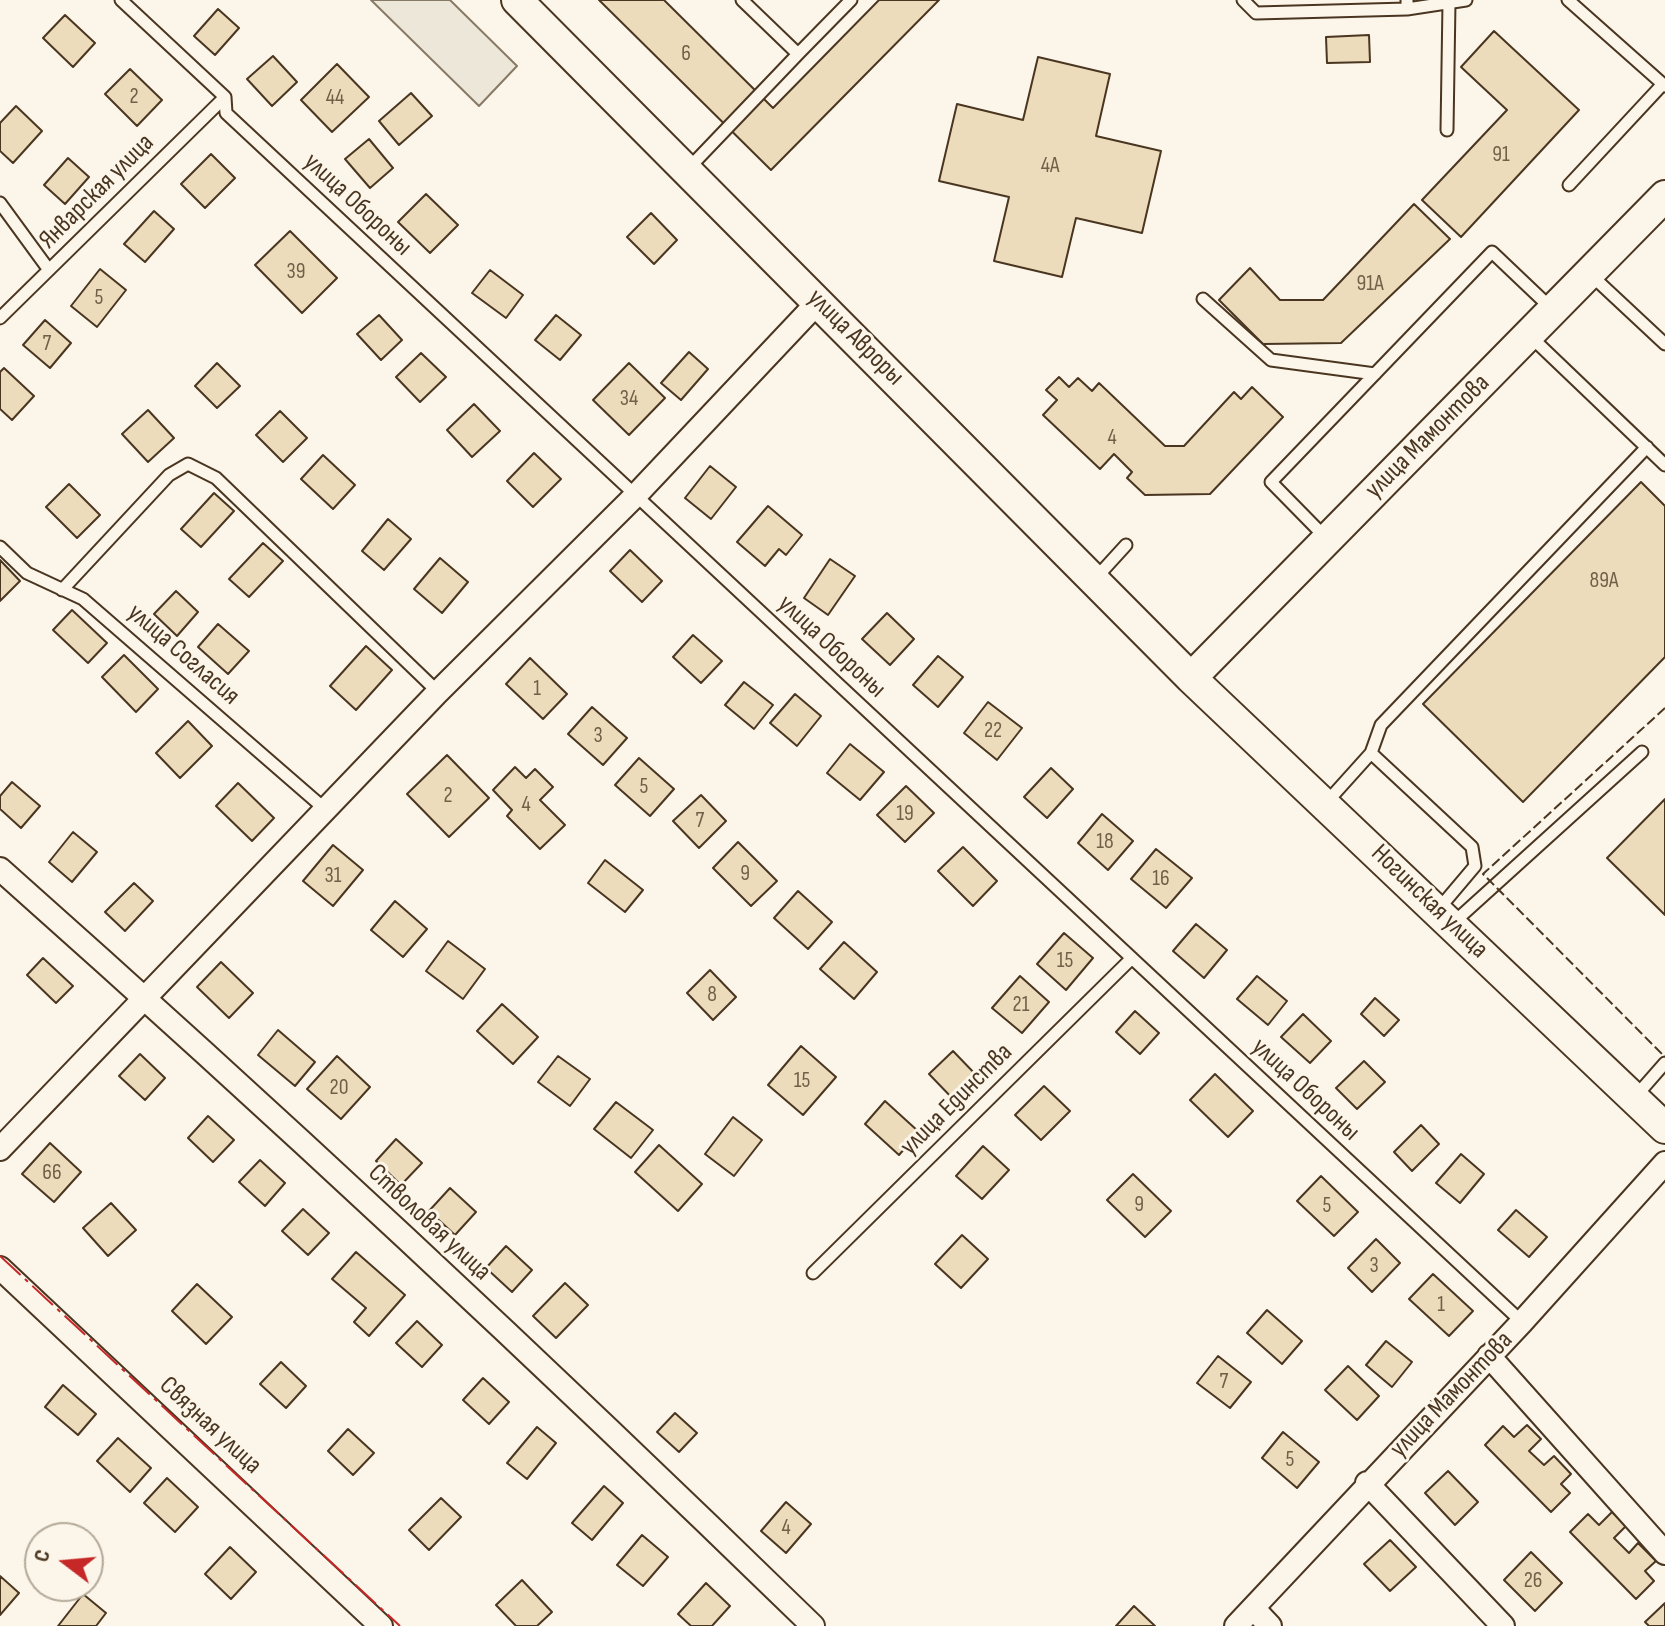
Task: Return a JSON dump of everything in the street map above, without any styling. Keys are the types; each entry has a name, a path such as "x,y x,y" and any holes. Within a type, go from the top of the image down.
{"street":[{"name":"улица Авроры","path":"517,0 1191,678"},
{"name":"улица Мамонтова","path":"1191,678 1665,196"},
{"path":"0,1149 438,692 636,495 819,301"},
{"name":"Ногинская улица","path":"1191,678 1665,1128"},
{"name":"Стволовая улица","path":"0,869 144,997 813,1626"},
{"name":"улица Мамонтова","path":"1236,1626 1367,1483 1522,1322 1665,1163"},
{"name":"Связная улица","path":"0,1268 381,1626"},
{"path":"1489,1356 1665,1553"},
{"path":"1367,1483 1503,1626"},
{"path":"1253,1608 1270,1626"}],"lane":[{"name":"улица Обороны","path":"121,0 225,97 226,113 1522,1322"},
{"path":"742,0 798,54"},
{"path":"687,170 851,0"},
{"path":"1243,0 1256,13 1466,0"},
{"path":"1568,0 1664,85 1569,185"},
{"path":"1447,130 1449,3"},
{"name":"Январская улица","path":"0,318 225,97"},
{"path":"0,203 49,270"},
{"path":"1328,539 1271,482 1492,252 1553,310"},
{"path":"1589,274 1665,344"},
{"path":"1203,299 1271,360 1375,374"},
{"path":"1529,335 1665,465"},
{"path":"1326,803 1371,753 1381,725 1647,447"},
{"path":"62,590 169,475 188,464 216,478 438,692"},
{"path":"1095,580 1126,545"},
{"name":"улица Согласия","path":"0,547 27,573 83,599 142,646 326,811"},
{"path":"1445,918 1642,752"},
{"path":"1371,753 1472,847 1475,866 1445,918"},
{"name":"улица Единства","path":"813,1273 1132,958"},
{"path":"1634,1098 1665,1063"}],"shaded area":[{"path":"371,0 450,0 517,66 479,106"}],"building":[{"path":"599,0 664,0 773,108 879,0 939,0 771,170"},
{"path":"218,9 239,28 215,55 194,36"},
{"path":"65,15 95,43 73,67 43,38"},
{"path":"1494,31 1579,110 1461,237 1422,200 1507,110 1461,67"},
{"path":"1369,35 1370,62 1327,63 1326,37"},
{"path":"273,56 297,82 272,106 247,79"},
{"path":"1038,57 1110,74 1096,136 1161,151 1142,233 1076,218 1062,277 994,261 1009,197 939,181 957,104 1023,120"},
{"path":"337,64 369,97 332,132 301,100"},
{"path":"130,69 162,100 137,126 105,94"},
{"path":"411,93 432,116 399,145 379,121"},
{"path":"16,106 42,131 13,163 0,151 0,123"},
{"path":"369,139 393,168 370,188 345,159"},
{"path":"211,154 235,178 205,208 181,184"},
{"path":"68,158 89,177 65,204 44,185"},
{"path":"426,194 458,225 430,253 398,222"},
{"path":"1414,204 1450,239 1341,343 1263,344 1219,300 1250,268 1280,300 1323,300"},
{"path":"154,211 174,229 145,262 124,244"},
{"path":"651,213 677,240 654,264 627,237"},
{"path":"290,231 337,278 302,313 255,265"},
{"path":"100,269 126,290 97,327 71,306"},
{"path":"490,270 523,295 506,318 472,293"},
{"path":"379,315 402,340 381,360 357,334"},
{"path":"556,315 581,335 560,360 535,340"},
{"path":"45,320 71,343 50,368 23,345"},
{"path":"689,352 708,369 681,400 661,383"},
{"path":"421,353 446,377 420,402 396,377"},
{"path":"217,363 240,386 217,408 195,386"},
{"path":"629,363 665,398 629,435 593,400"},
{"path":"4,368 34,396 12,420 0,409 0,372"},
{"path":"1059,377 1069,387 1078,378 1092,391 1099,383 1165,446 1184,446 1234,392 1241,399 1252,387 1283,417 1210,494 1145,495 1127,478 1132,472 1114,454 1100,469 1043,415 1057,400 1046,390"},
{"path":"474,404 500,431 472,457 447,430"},
{"path":"148,410 174,438 148,462 122,434"},
{"path":"280,411 307,438 283,462 256,435"},
{"path":"534,453 561,479 533,507 507,481"},
{"path":"323,455 355,485 333,509 301,479"},
{"path":"710,466 736,487 711,519 685,498"},
{"path":"1641,482 1665,506 1665,657 1523,802 1423,704"},
{"path":"69,484 100,515 77,538 46,507"},
{"path":"214,493 234,511 201,547 181,529"},
{"path":"768,506 802,535 786,555 779,549 765,566 737,542"},
{"path":"388,519 411,539 384,570 362,551"},
{"path":"263,543 283,561 249,597 229,579"},
{"path":"630,550 662,581 642,602 610,571"},
{"path":"440,558 468,582 442,613 414,589"},
{"path":"830,559 855,576 828,615 804,598"},
{"path":"0,560 20,581 0,601"},
{"path":"176,591 198,612 177,636 154,614"},
{"path":"72,610 107,643 88,663 53,630"},
{"path":"887,613 914,639 890,665 862,639"},
{"path":"218,624 249,651 228,674 198,647"},
{"path":"693,635 722,661 701,683 673,657"},
{"path":"366,646 392,670 356,710 330,686"},
{"path":"124,655 158,689 136,712 102,677"},
{"path":"938,656 963,677 938,707 913,685"},
{"path":"530,658 567,694 543,719 506,684"},
{"path":"744,682 773,705 754,729 725,705"},
{"path":"795,694 821,716 797,746 770,723"},
{"path":"988,702 1022,728 997,760 964,733"},
{"path":"592,707 627,738 603,765 568,734"},
{"path":"188,721 212,746 180,778 156,753"},
{"path":"850,744 884,772 860,800 827,773"},
{"path":"447,755 489,798 449,837 407,794"},
{"path":"639,758 674,789 650,816 615,785"},
{"path":"515,767 526,778 535,769 553,787 540,800 565,825 540,849 507,816 512,810 493,790"},
{"path":"1051,768 1073,789 1047,818 1024,797"},
{"path":"12,782 40,806 21,828 0,809 0,796"},
{"path":"238,783 274,818 252,841 216,806"},
{"path":"906,786 934,813 905,842 877,815"},
{"path":"701,795 726,821 699,848 673,821"},
{"path":"1665,799 1665,915 1607,858"},
{"path":"1102,814 1133,841 1108,870 1078,843"},
{"path":"73,832 97,852 72,882 49,862"},
{"path":"738,842 777,881 751,906 713,868"},
{"path":"333,845 363,870 333,906 303,881"},
{"path":"963,847 997,881 973,906 938,871"},
{"path":"1156,849 1192,878 1166,908 1131,879"},
{"path":"605,860 643,890 625,912 588,883"},
{"path":"134,883 153,901 125,931 105,912"},
{"path":"798,891 832,922 808,949 774,918"},
{"path":"395,901 427,929 403,957 371,930"},
{"path":"1196,924 1227,950 1204,978 1173,951"},
{"path":"1064,933 1093,958 1066,990 1037,964"},
{"path":"448,941 485,969 463,999 426,971"},
{"path":"844,942 877,972 854,999 820,969"},
{"path":"43,958 73,986 56,1003 27,975"},
{"path":"221,962 253,993 229,1018 197,987"},
{"path":"710,970 736,997 713,1020 687,993"},
{"path":"1020,976 1049,1002 1022,1033 992,1008"},
{"path":"1257,976 1287,1001 1268,1025 1237,999"},
{"path":"1375,998 1399,1020 1384,1036 1361,1014"},
{"path":"502,1004 538,1037 513,1064 477,1031"},
{"path":"1135,1011 1159,1033 1140,1054 1116,1032"},
{"path":"1303,1014 1331,1041 1310,1063 1281,1037"},
{"path":"278,1030 315,1062 295,1086 258,1055"},
{"path":"801,1046 836,1077 803,1115 768,1085"},
{"path":"953,1051 979,1078 955,1101 929,1074"},
{"path":"140,1054 165,1078 145,1100 119,1076"},
{"path":"337,1056 370,1087 341,1119 307,1089"},
{"path":"558,1056 590,1079 570,1106 538,1082"},
{"path":"1364,1061 1385,1082 1357,1109 1336,1088"},
{"path":"1215,1074 1253,1111 1228,1137 1190,1100"},
{"path":"1044,1086 1070,1111 1041,1140 1015,1115"},
{"path":"885,1101 919,1132 899,1155 865,1124"},
{"path":"616,1102 653,1130 631,1158 594,1129"},
{"path":"208,1116 234,1140 213,1162 188,1138"},
{"path":"733,1117 762,1140 734,1176 705,1154"},
{"path":"1421,1125 1439,1144 1412,1171 1394,1152"},
{"path":"396,1139 422,1163 401,1185 376,1161"},
{"path":"50,1143 81,1172 54,1202 22,1174"},
{"path":"659,1145 702,1184 678,1211 635,1172"},
{"path":"983,1146 1009,1170 982,1199 956,1176"},
{"path":"1461,1154 1484,1174 1460,1203 1436,1183"},
{"path":"260,1160 285,1183 265,1206 239,1182"},
{"path":"1133,1174 1171,1211 1145,1237 1107,1200"},
{"path":"1321,1176 1358,1212 1334,1236 1297,1201"},
{"path":"450,1188 476,1212 455,1235 429,1211"},
{"path":"111,1203 136,1230 108,1256 83,1228"},
{"path":"303,1209 329,1233 308,1255 282,1231"},
{"path":"1516,1210 1547,1237 1529,1257 1498,1230"},
{"path":"962,1235 988,1259 961,1288 935,1264"},
{"path":"1376,1239 1400,1263 1372,1292 1348,1268"},
{"path":"506,1246 532,1270 512,1292 486,1268"},
{"path":"356,1252 405,1295 369,1336 354,1322 366,1308 332,1279"},
{"path":"1433,1274 1473,1311 1449,1336 1409,1299"},
{"path":"565,1283 588,1305 556,1338 533,1316"},
{"path":"197,1284 232,1317 206,1344 172,1311"},
{"path":"1267,1310 1302,1341 1282,1364 1247,1333"},
{"path":"417,1321 442,1345 422,1367 396,1343"},
{"path":"1386,1341 1412,1362 1392,1387 1366,1365"},
{"path":"1218,1356 1251,1382 1230,1408 1197,1383"},
{"path":"281,1362 306,1386 286,1408 260,1384"},
{"path":"1348,1366 1379,1396 1357,1420 1325,1390"},
{"path":"483,1378 509,1402 489,1424 463,1400"},
{"path":"63,1385 96,1414 78,1435 45,1407"},
{"path":"675,1413 697,1433 679,1452 657,1432"},
{"path":"1527,1425 1541,1439 1529,1451 1544,1465 1554,1456 1571,1474 1561,1484 1570,1493 1551,1512 1485,1445 1503,1426 1514,1437"},
{"path":"537,1427 556,1443 527,1479 507,1463"},
{"path":"348,1429 374,1453 353,1475 328,1451"},
{"path":"1283,1432 1319,1462 1297,1488 1262,1458"},
{"path":"118,1438 151,1468 130,1492 97,1461"},
{"path":"1448,1471 1478,1502 1455,1525 1425,1493"},
{"path":"167,1478 198,1507 175,1532 144,1503"},
{"path":"604,1486 623,1503 592,1540 572,1523"},
{"path":"441,1498 461,1517 429,1550 409,1530"},
{"path":"786,1502 811,1524 786,1553 761,1531"},
{"path":"1612,1512 1626,1526 1614,1538 1629,1553 1638,1543 1656,1561 1645,1571 1654,1581 1636,1599 1570,1532 1588,1514 1599,1525"},
{"path":"642,1535 668,1557 643,1586 617,1565"},
{"path":"1390,1540 1416,1567 1390,1591 1364,1564"},
{"path":"230,1547 256,1572 231,1599 205,1574"},
{"path":"1531,1552 1562,1583 1535,1611 1504,1580"},
{"path":"0,1576 19,1593 0,1615"},
{"path":"522,1580 552,1612 537,1626 516,1626 496,1605"},
{"path":"706,1583 730,1606 712,1626 691,1626 678,1614"},
{"path":"77,1602 93,1602 106,1613 96,1626 58,1626"},
{"path":"1665,1603 1665,1626 1649,1626 1645,1622"},
{"path":"1134,1606 1155,1626 1116,1626"}],"fence":[{"path":"1665,708 1483,874 1665,1057"}],"power":[{"path":"0,1256 400,1626"}]}
